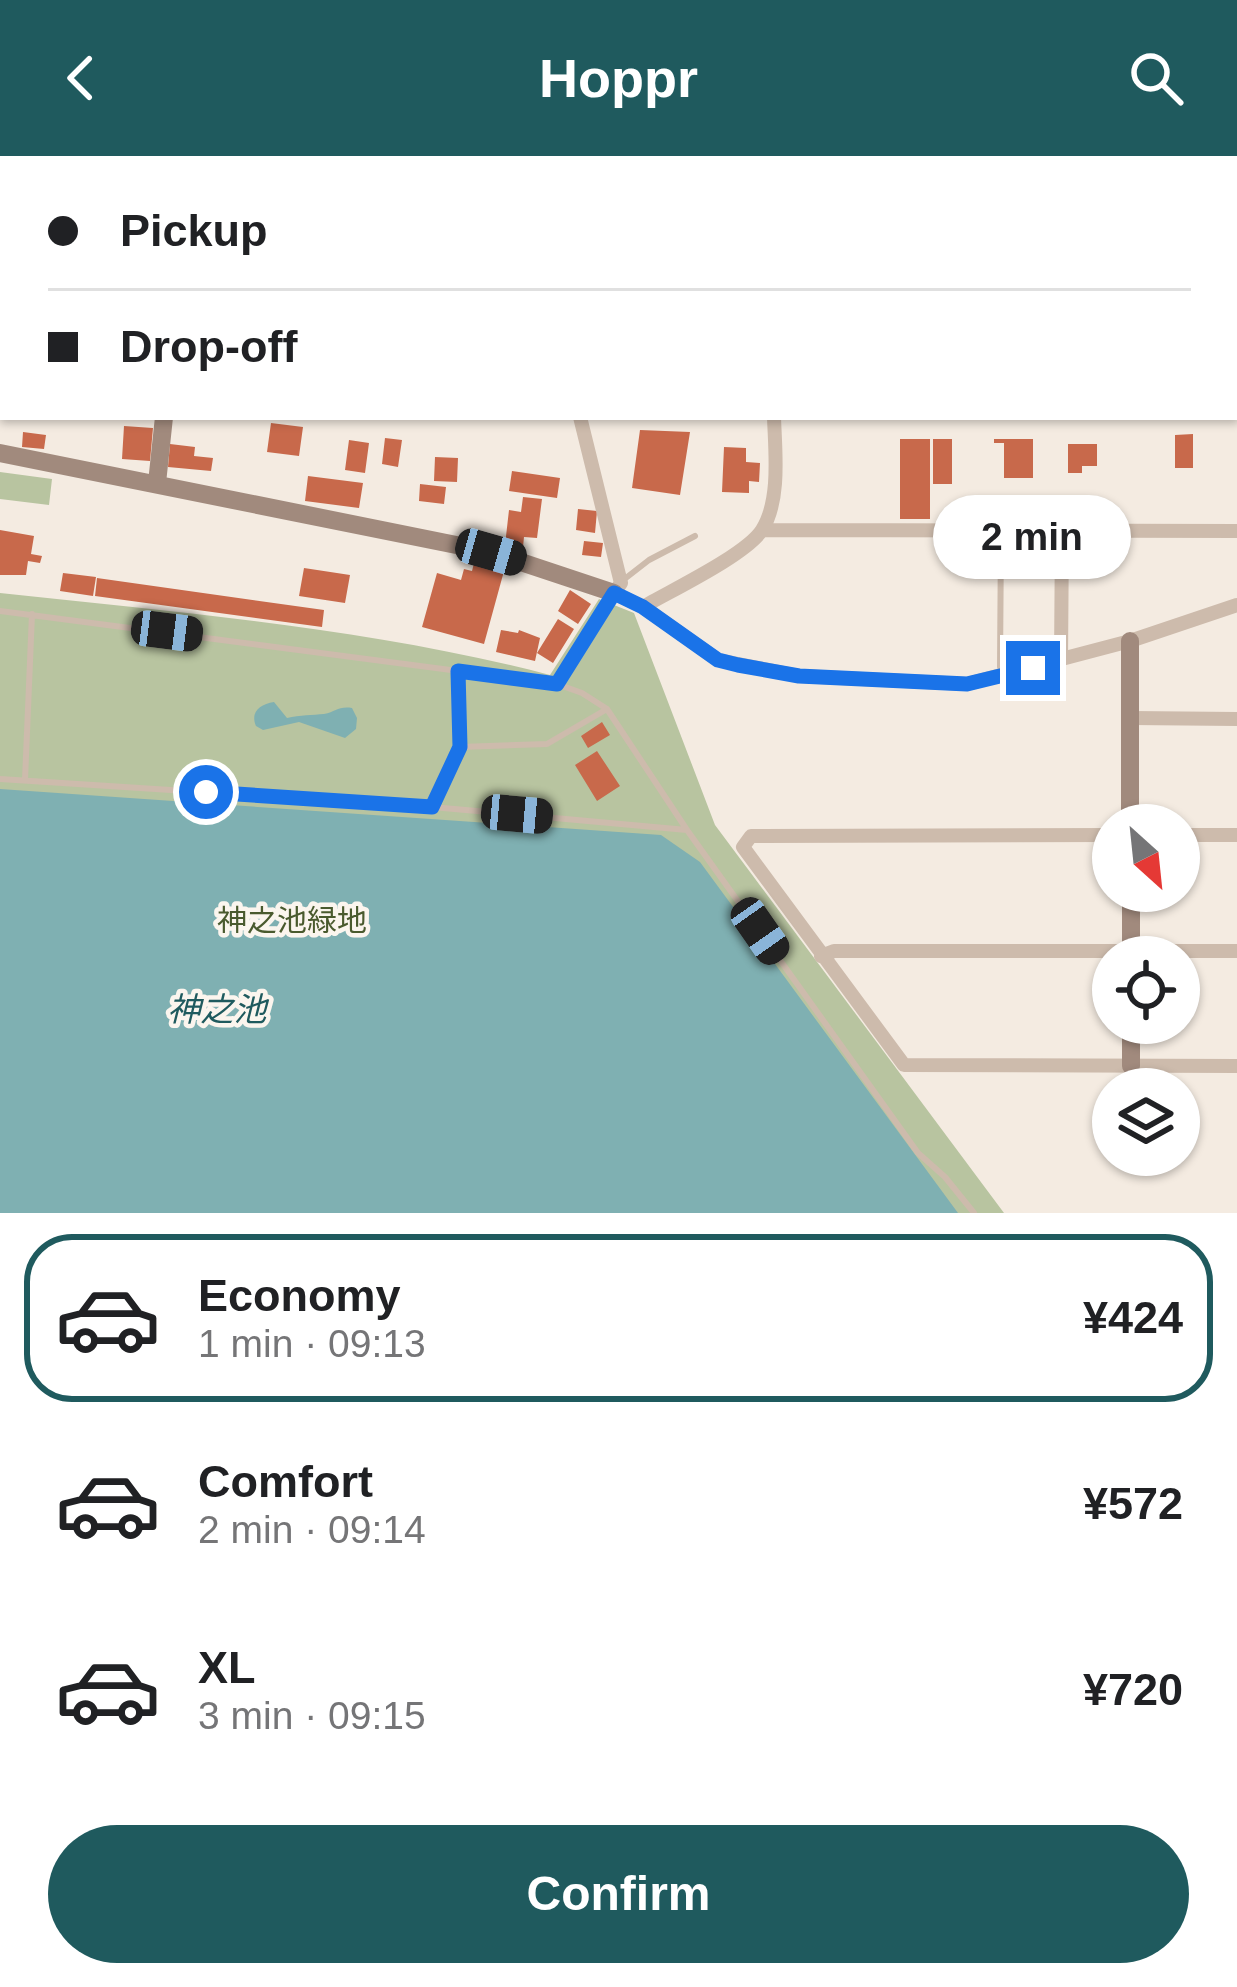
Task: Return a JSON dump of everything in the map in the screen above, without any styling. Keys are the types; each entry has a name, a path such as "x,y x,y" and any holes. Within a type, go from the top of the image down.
{"street":[{"path":"157,483 164,420"},
{"path":"581,420 617,588"},
{"path":"643,607 736,552 762,530 775,462 774,420"},
{"path":"0,453 491,552 617,588 718,660 799,676 967,684 1130,641 1237,605"},
{"path":"762,530 1237,531"},
{"path":"1061,530 1061,660"},
{"path":"1130,641 1130,804"},
{"path":"1131,718 1237,719"},
{"path":"1092,835 752,836 743,848 904,1065 1237,1066"},
{"path":"1200,835 1237,835"},
{"path":"1200,951 1237,950"},
{"path":"821,956 834,951 1092,954"},
{"path":"1131,1044 1131,1066"}],"lane":[{"path":"1001,530 1000,667 1005,676"},
{"path":"557,684 617,588 649,560 695,536"},
{"path":"0,610 557,684 607,709 687,830 918,1153 974,1213"},
{"path":"25,780 32,614"},
{"path":"432,807 460,747 458,671"},
{"path":"460,747 547,744 607,709"},
{"path":"0,779 432,807 687,830"}],"green space":[{"path":"0,472 52,479 49,505 0,499"},
{"name":"神之池","path":"0,593 346,634 550,675 599,599 634,613 715,825 1004,1213 0,1213"}],"water":[{"path":"274,702 287,718 352,708 356,729 345,738 299,722 263,730 256,726 255,713"},
{"name":"神之池","path":"0,789 661,835 700,862 958,1213 0,1213"}],"building":[{"path":"271,423 303,427 299,456 267,452"},
{"path":"124,426 153,428 150,461 122,459"},
{"path":"640,430 690,432 680,495 632,488"},
{"path":"23,432 46,435 44,449 22,447"},
{"path":"1193,434 1193,468 1175,468 1175,435"},
{"path":"385,438 402,440 398,467 382,464"},
{"path":"900,439 930,439 930,519 900,519"},
{"path":"933,439 952,439 952,484 933,484"},
{"path":"994,439 1033,439 1033,478 1004,478 1004,443 994,443"},
{"path":"349,440 369,443 365,473 345,470"},
{"path":"170,444 195,447 194,456 213,458 211,471 168,467"},
{"path":"1068,444 1097,444 1097,466 1068,473"},
{"path":"724,447 746,448 746,462 760,463 759,482 749,481 749,493 722,492"},
{"path":"435,457 458,458 457,482 434,481"},
{"path":"512,471 560,478 557,498 509,491"},
{"path":"308,476 363,483 359,508 305,501"},
{"path":"420,484 446,487 444,504 419,501"},
{"path":"523,497 542,499 537,538 524,537 523,547 505,545 509,510 521,512"},
{"path":"578,509 597,511 595,533 576,530"},
{"path":"0,530 34,536 31,554 42,556 40,563 28,561 26,575 0,575"},
{"path":"584,541 603,543 601,557 582,555"},
{"path":"474,563 504,571 484,644 422,627 437,573 461,580 464,569 472,571"},
{"path":"304,568 350,575 345,603 299,596"},
{"path":"63,573 96,577 93,596 60,591"},
{"path":"97,578 324,610 322,627 95,596"},
{"path":"570,590 591,604 578,624 558,611"},
{"path":"558,619 574,629 553,663 537,653"},
{"path":"501,630 519,630 540,638 535,661 496,652"},
{"path":"602,722 610,735 588,748 581,736"},
{"path":"597,751 620,786 597,801 575,765"}],"route":[{"path":"206,792 432,807 460,747 458,671 557,684 614,593 643,607 718,660 799,676 967,684 1033,668"}],"park label":[{"name":"神之池緑地","path":"292,921"}]}
